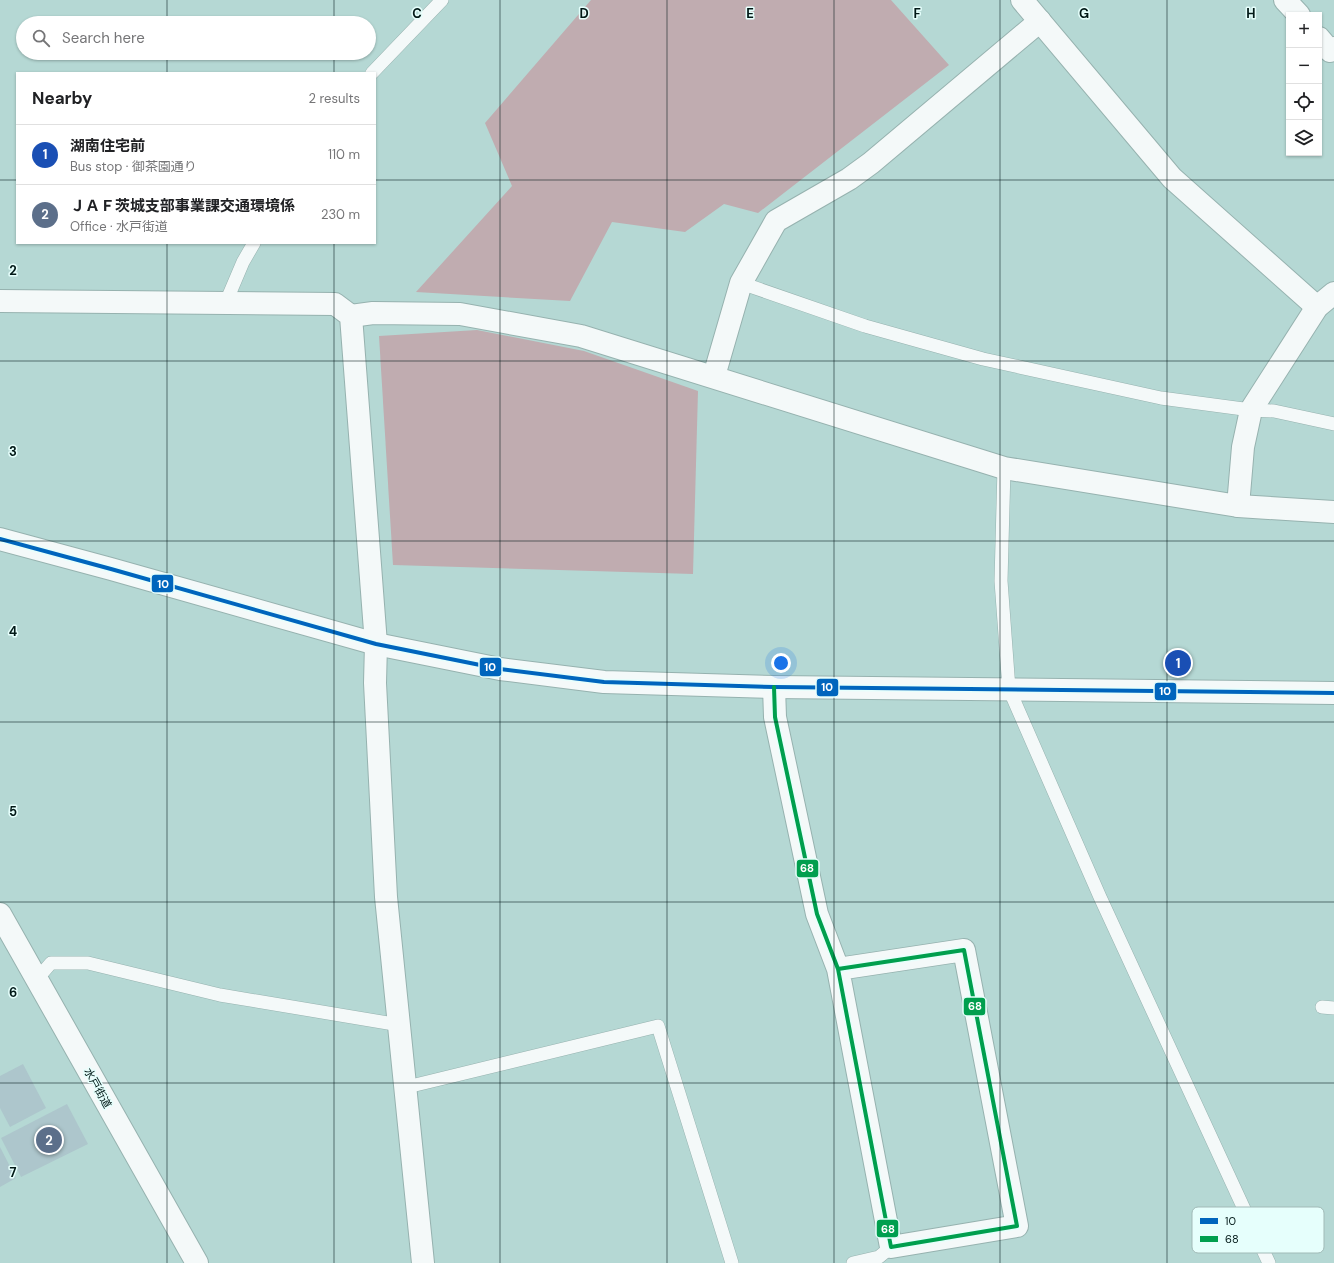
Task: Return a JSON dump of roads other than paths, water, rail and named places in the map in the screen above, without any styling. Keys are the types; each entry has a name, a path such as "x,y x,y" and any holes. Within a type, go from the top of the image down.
{"street":[{"path":"1022,0 1172,178 1317,307"},
{"path":"1285,0 1295,12"},
{"path":"714,376 741,283 776,221 849,179 871,163 1040,21"},
{"path":"1322,42 1330,51 1334,48"},
{"path":"1238,506 1243,447 1251,410 1317,307 1334,293"},
{"path":"0,300 335,304 351,316 373,313 460,314 581,336 714,376 1004,468 1238,506 1334,512"},
{"path":"351,316 376,644 375,683 386,897 423,1263"},
{"path":"0,539 376,644 500,669 604,682 774,687 1334,693"},
{"path":"774,687 775,717 817,914 838,969 891,1248 1017,1226 964,950 838,969"},
{"name":"水戸街道","path":"0,914 197,1263"}],"lane":[{"path":"373,72 440,1"},
{"path":"226,302 243,262 253,244"},
{"path":"741,283 865,326 983,359 1161,398 1251,410 1274,411 1334,424"},
{"path":"1004,468 1001,581 1009,689 1100,897 1243,1207"},
{"path":"37,979 51,963 88,962 220,995 400,1025"},
{"path":"406,1087 658,1026 732,1263"},
{"path":"853,1263 879,1258 891,1248"},
{"path":"1264,1253 1269,1263"}],"place":[{"name":"湖南住宅前","path":"1178,663"},
{"name":"ＪＡＦ茨城支部事業課交通環境係","path":"49,1140"}]}
